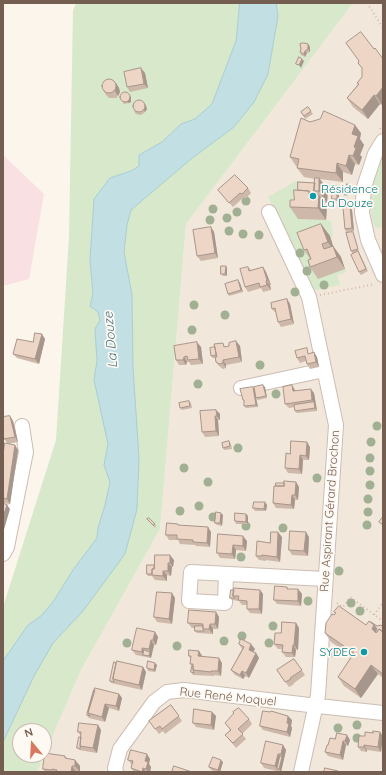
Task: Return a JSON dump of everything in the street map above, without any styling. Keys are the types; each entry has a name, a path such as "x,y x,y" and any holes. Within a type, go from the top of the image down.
{"street":[{"path":"381,278 368,240 362,213 364,187 375,154 383,141"},
{"name":"Rue Aspirant Gérard Brochon","path":"269,212 309,297 336,425 318,695 301,772"},
{"path":"241,388 324,370"},
{"path":"3,554 7,547 26,452 22,426"},
{"path":"226,574 325,580"},
{"name":"Rue René Moquel","path":"116,772 115,768 120,749 154,702 167,692 184,690 383,713"}],"path":[{"path":"367,3 383,28"},
{"path":"309,297 381,278"},
{"path":"324,595 343,607 350,597 383,621"},
{"path":"374,614 382,604"}],"shaded area":[{"path":"353,3 383,3 383,772 37,772 41,763 52,763 52,737 81,670 160,529 186,224"},
{"path":"3,155 44,194 29,279 3,286"}],"green space":[{"path":"76,3 353,3 186,224 160,529 81,670 52,737 52,723 12,723 12,763 41,763 37,772 3,772 3,607 56,440 69,237 73,11"},
{"path":"383,157 383,206 381,208 383,210 383,227 376,228 371,213 372,193 377,172"},
{"path":"296,181 334,186 335,192 328,190 298,219 331,221 333,236 330,236 318,278 345,269 346,272 337,275 340,285 316,290 310,286 268,197"}],"water":[{"name":"La Douze","path":"240,3 276,3 278,16 268,74 254,102 234,127 191,159 131,210 127,225 124,252 132,295 133,368 139,458 137,509 125,554 83,611 53,643 34,676 3,742 3,661 28,625 41,616 53,602 73,570 97,538 98,528 110,482 104,465 108,444 94,380 97,361 95,329 100,320 98,312 90,306 93,294 90,260 94,199 110,178 131,171 139,166 139,155 162,142 181,124 195,119 212,104 236,41"}],"building":[{"path":"361,32 383,59 383,87 376,96 374,95 362,110 347,98 359,84 357,83 362,77 362,68 358,63 359,61 346,43"},
{"path":"300,44 308,44 308,49 304,54 300,52"},
{"path":"299,57 302,59 299,65 296,64"},
{"path":"141,68 144,84 127,87 124,72"},
{"path":"106,79 112,79 116,83 116,89 112,93 106,93 102,89 102,83"},
{"path":"125,92 130,97 125,102 120,97"},
{"path":"137,100 141,100 145,106 141,112 137,112 133,108 133,104"},
{"path":"308,107 311,111 304,116 301,112"},
{"path":"324,111 355,125 352,134 358,136 354,147 356,148 353,156 349,155 346,166 337,163 336,173 297,168 299,159 290,157 301,118 310,122 320,119"},
{"path":"235,175 248,188 229,203 218,190"},
{"path":"315,178 319,178 319,191 314,191"},
{"path":"298,182 315,183 314,191 317,195 312,195 309,191 298,190"},
{"path":"347,184 351,185 350,191 346,191"},
{"path":"333,186 341,186 340,192 337,192 337,199 332,199"},
{"path":"294,190 309,191 309,195 319,195 318,208 290,207 290,200 294,200"},
{"path":"350,207 352,228 345,229 343,208"},
{"path":"321,224 328,242 322,244 324,249 333,246 337,257 310,267 308,260 311,259 307,249 304,250 297,233"},
{"path":"211,227 215,253 197,256 193,230"},
{"path":"353,232 358,249 351,251 346,233"},
{"path":"358,251 366,269 359,272 351,255"},
{"path":"221,266 226,266 225,274 221,274"},
{"path":"248,267 249,271 263,267 267,285 260,287 259,283 245,287 240,269"},
{"path":"238,280 241,290 228,294 225,284"},
{"path":"287,299 291,319 278,322 275,308 272,309 271,303"},
{"path":"35,333 42,334 35,359 13,354 17,339 33,342"},
{"path":"236,341 239,357 223,360 223,363 219,364 216,362 215,357 217,357 214,344 223,343 224,347 229,346 229,343"},
{"path":"197,342 199,359 188,360 187,356 184,357 183,360 176,360 174,346"},
{"path":"215,347 216,355 211,356 210,348"},
{"path":"307,348 308,354 314,352 316,362 307,364 305,356 297,358 295,351"},
{"path":"263,385 266,396 256,398 254,387"},
{"path":"292,385 293,391 311,389 312,400 285,404 283,387"},
{"path":"253,387 256,405 244,406 244,400 240,389"},
{"path":"189,401 190,406 180,408 179,403"},
{"path":"314,402 315,408 295,411 294,405"},
{"path":"216,410 216,431 202,432 200,411"},
{"path":"10,416 15,437 4,439 3,417"},
{"path":"229,441 230,446 223,448 222,443"},
{"path":"291,441 307,442 306,456 300,455 299,469 285,468 286,453 290,454"},
{"path":"5,443 15,445 7,499 3,498 3,455"},
{"path":"284,481 296,482 295,495 292,495 291,505 273,503 274,486 284,486"},
{"path":"276,483 284,483 284,486 276,486"},
{"path":"254,502 265,502 264,509 253,508"},
{"path":"3,503 7,505 3,517"},
{"path":"216,512 221,513 220,523 215,523"},
{"path":"235,513 246,514 246,522 235,521"},
{"path":"383,517 383,525 379,522"},
{"path":"149,518 155,524 153,525 147,519"},
{"path":"167,523 208,527 207,543 177,539 177,535 166,535"},
{"path":"290,531 306,532 304,551 289,550"},
{"path":"271,532 278,532 277,557 262,555 256,556 257,541 270,543"},
{"path":"218,534 243,536 243,546 233,545 232,554 217,553"},
{"path":"155,555 170,555 168,571 163,571 163,576 152,575"},
{"path":"147,565 154,565 152,574 147,574"},
{"path":"275,586 287,587 287,589 298,589 298,601 274,600"},
{"path":"234,588 260,590 259,609 247,609 247,601 238,600 239,596 233,596"},
{"path":"231,590 234,590 233,596 235,598 230,598"},
{"path":"157,592 172,593 169,619 154,617"},
{"name":"SYDEC","path":"339,606 366,625 369,621 374,625 372,629 376,633 379,629 383,632 383,674 371,665 355,689 338,677 354,653 325,633 326,623 332,614 334,615 336,613 334,612"},
{"path":"189,610 216,612 215,624 210,624 209,629 203,629 203,624 188,623"},
{"path":"282,622 296,623 292,653 282,652 283,645 274,644 275,633 281,633"},
{"path":"371,622 377,626 381,625 383,627 383,632 379,629 376,633 375,632 377,629"},
{"path":"195,626 203,626 204,631 195,631"},
{"path":"137,628 155,632 149,649 142,648 142,652 132,650"},
{"path":"241,639 251,644 249,650 256,653 246,673 242,671 240,675 231,670 244,647 239,644"},
{"path":"144,650 150,652 149,656 143,655"},
{"path":"189,650 199,651 198,656 219,658 218,671 211,672 193,670 193,664 190,664 191,656 189,656"},
{"path":"294,659 302,670 285,682 277,670"},
{"path":"117,661 143,667 139,685 113,679"},
{"path":"148,661 155,663 154,670 147,668"},
{"path":"114,662 116,663 113,679 114,682 110,681"},
{"path":"193,666 194,673 191,672"},
{"path":"95,688 119,694 116,706 105,704 102,717 88,713"},
{"path":"94,690 88,713 90,716 87,715"},
{"path":"171,705 179,716 162,729 160,726 155,729 149,721"},
{"path":"239,708 249,719 238,729 243,734 233,743 225,735 231,730 225,723 234,713 233,712"},
{"path":"194,709 212,712 211,725 193,723"},
{"path":"263,711 271,711 288,716 287,723 289,724 287,732 260,726"},
{"path":"79,723 98,725 93,748 80,746 81,732 78,732"},
{"path":"373,731 380,732 378,747 364,745 364,747 358,747 359,736 365,736 365,732 373,733"},
{"path":"337,733 347,735 345,741 343,741 340,755 325,752 330,738 335,739"},
{"path":"79,737 81,737 81,748 77,748"},
{"path":"266,741 283,745 281,754 278,754 275,766 261,763"},
{"path":"131,750 147,754 145,761 148,762 146,769 143,768 142,772 131,768 133,761 128,760"},
{"path":"52,754 65,756 65,758 75,760 75,766 72,766 71,772 56,772 57,770 43,769 44,763 52,763"},
{"path":"280,756 282,757 279,769 277,769"},
{"path":"213,757 221,760 218,770 209,767"},
{"path":"174,766 192,772 172,772"},
{"path":"325,768 338,771 338,772 324,772"}],"place":[{"name":"Résidence La Douze","path":"313,196"},
{"name":"SYDEC","path":"364,652"}]}
